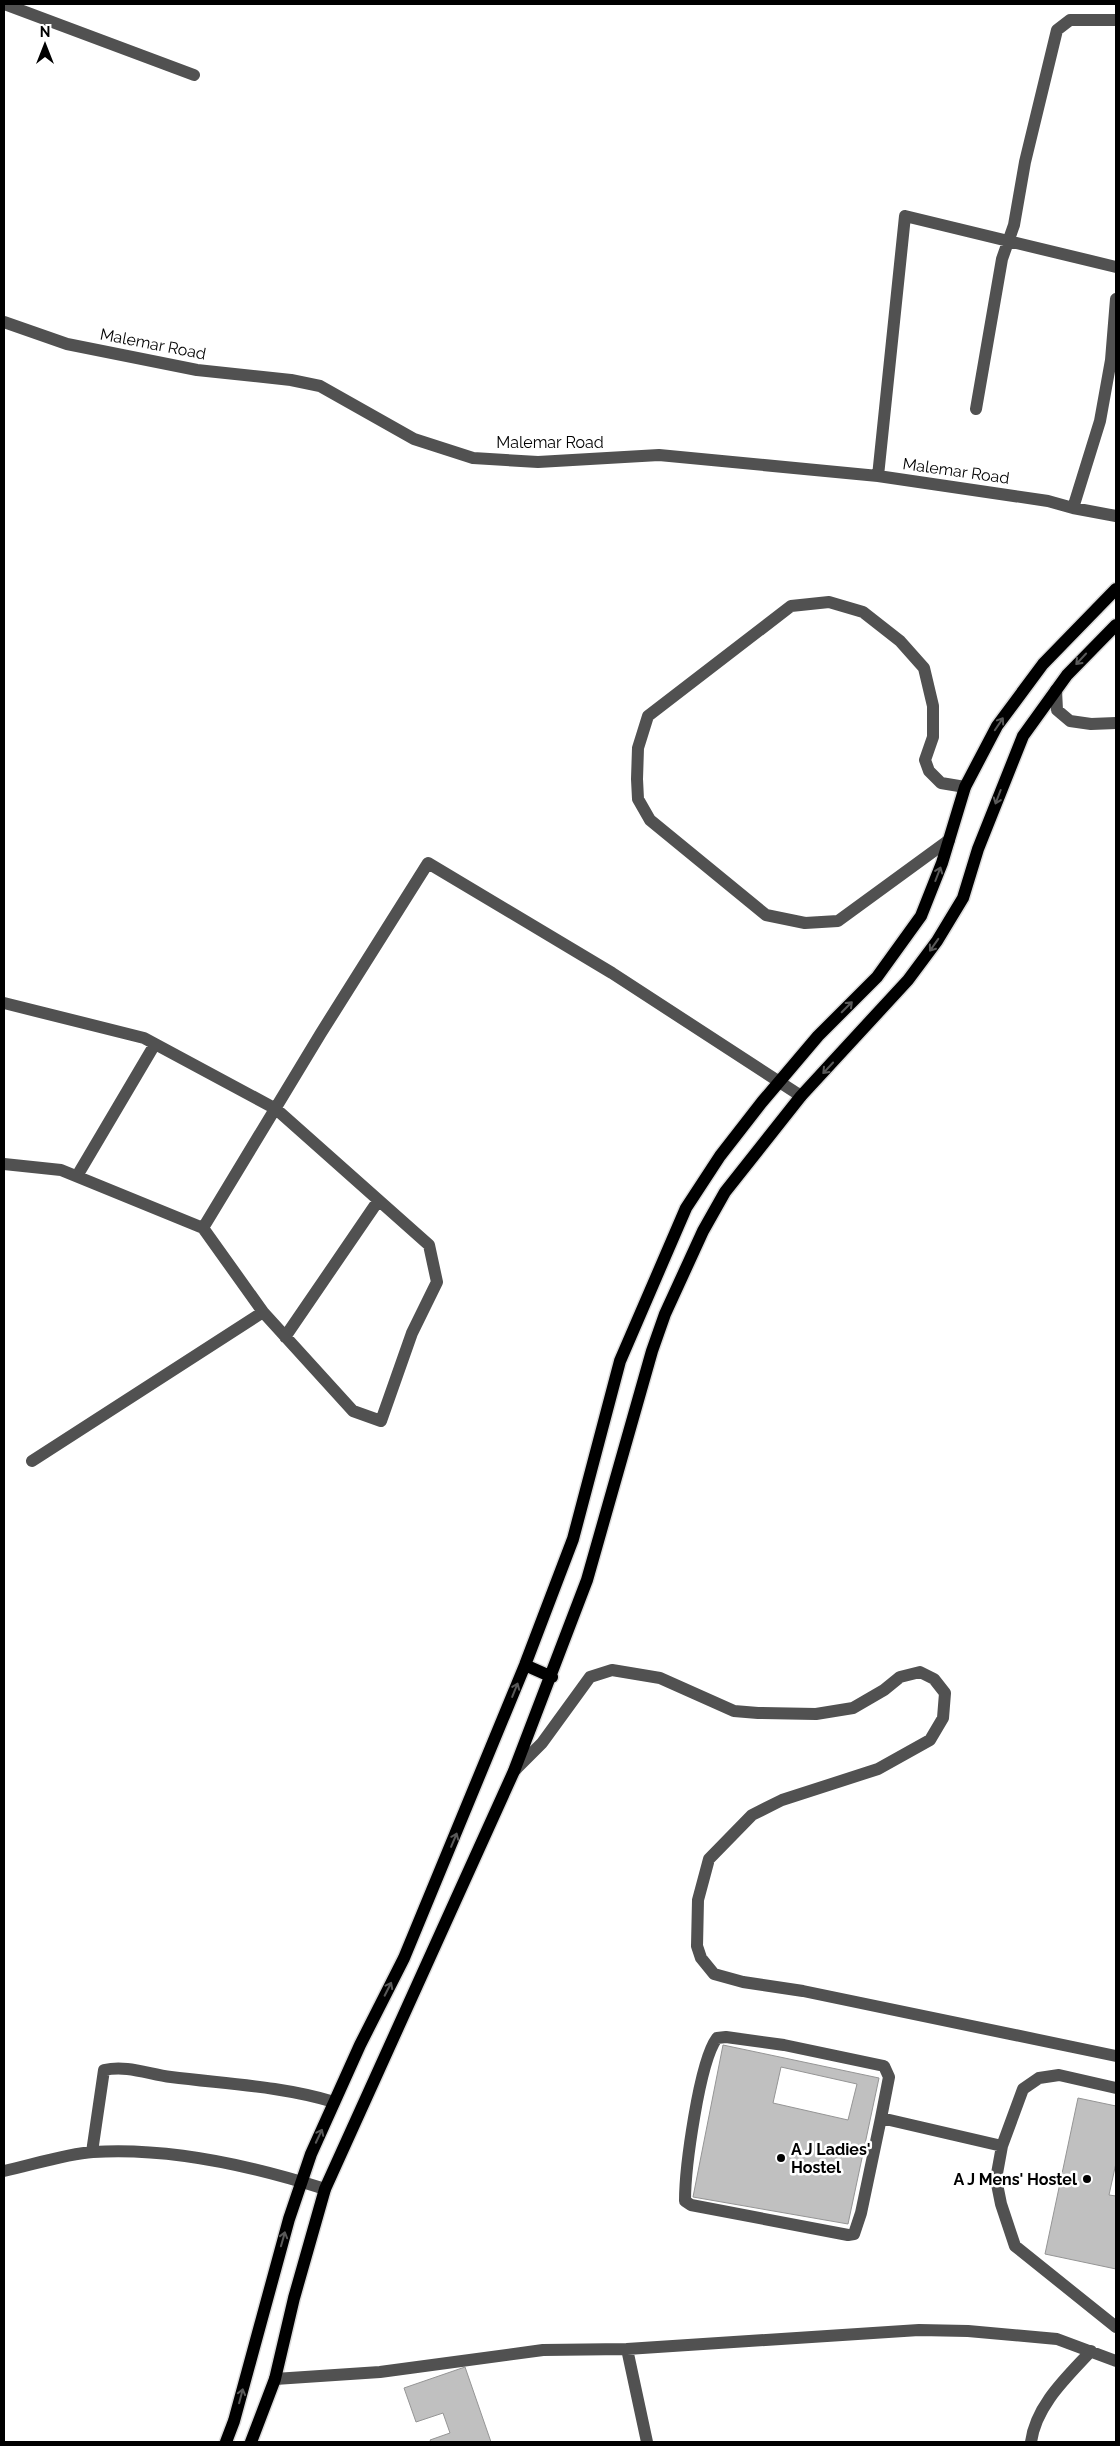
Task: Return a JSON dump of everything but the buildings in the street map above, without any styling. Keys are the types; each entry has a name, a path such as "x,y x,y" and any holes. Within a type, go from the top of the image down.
{"main road":[{"path":"226,2442 234,2421 289,2219 310,2154 404,1958 525,1665 573,1539 620,1361 686,1208 720,1156 779,1082 818,1036 877,977 921,916 949,840 965,787 997,726 1043,664 1116,589"},
{"path":"251,2442 275,2379 294,2298 325,2189 514,1771 552,1677 588,1580 652,1351 665,1314 703,1231 725,1192 801,1096 908,980 936,942 963,898 978,849 1023,736 1056,690 1092,648 1116,625"},
{"path":"525,1665 552,1677"}],"street":[{"path":"4,4 194,75"},
{"path":"976,409 1002,259 1014,225 1025,162 1057,30 1070,20 1116,20"},
{"path":"878,476 905,216 1116,267"},
{"path":"1073,508 1100,421 1113,370 1116,299"},
{"name":"Malemar Road","path":"4,322 25,331 86,347 197,370 291,380 320,386 414,439 473,458 538,462 659,456 878,476 1048,501 1116,516"},
{"path":"949,840 838,920 805,923 766,915 650,820 638,799 638,748 648,716 791,606 829,602 863,612 900,641 924,668 933,706 933,737 925,760 930,771 941,783 965,787"},
{"path":"1056,690 1057,710 1070,721 1091,724 1116,723"},
{"path":"203,1228 321,1033 428,863 612,973 801,1096"},
{"path":"4,1003 144,1038 276,1109 429,1245 437,1282 412,1333 381,1421 353,1411 263,1312 203,1228 61,1170 4,1164"},
{"path":"77,1176 155,1044"},
{"path":"285,1337 378,1200"},
{"path":"32,1460 263,1312"},
{"path":"514,1771 542,1743 590,1677 612,1670 660,1678 734,1711 816,1714 853,1708 884,1690 900,1677 920,1672 934,1679 946,1693 943,1718 930,1740 878,1769 782,1800 752,1815 709,1859 698,1900 696,1946 701,1958 714,1974 743,1982 803,1991 1116,2056"},
{"path":"726,2037 784,2045 884,2066 889,2077 881,2118 861,2213 854,2234 848,2235 742,2215 691,2205 685,2201 696,2111 705,2066 717,2038 726,2037"},
{"path":"92,2152 104,2070 119,2067 171,2077 224,2081 305,2093 334,2102"},
{"path":"1116,2088 1059,2075 1038,2078 1023,2090 1002,2146 996,2179 1001,2204 1016,2246 1116,2326"},
{"path":"881,2118 1002,2146"},
{"path":"4,2171 92,2152 176,2153 302,2181 325,2189"},
{"path":"275,2379 380,2372 542,2350 627,2349 919,2330 968,2331 1057,2339 1116,2361"},
{"path":"627,2349 648,2442"},
{"path":"1031,2442 1032,2434 1047,2401 1092,2351"}],"place":[{"name":"A J Ladies' Hostel","path":"781,2158"},
{"name":"A J Mens' Hostel","path":"1087,2179"}]}
